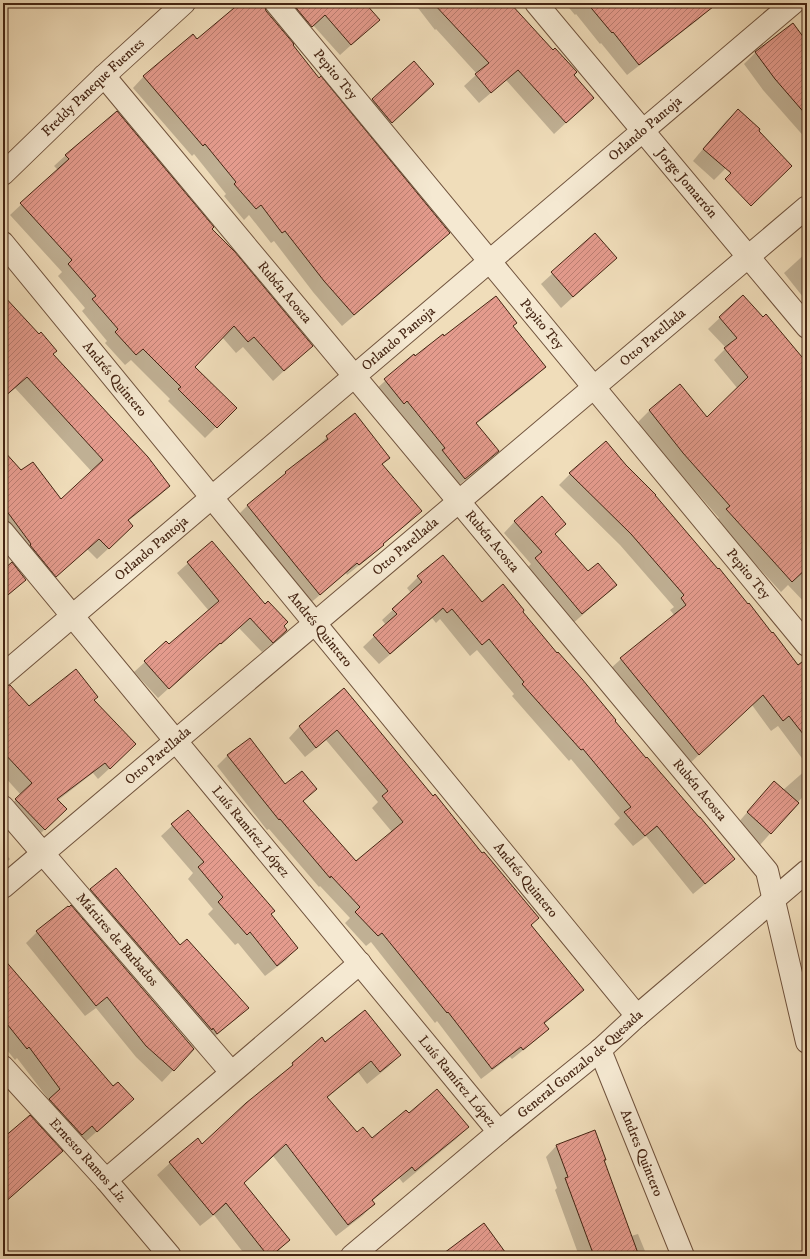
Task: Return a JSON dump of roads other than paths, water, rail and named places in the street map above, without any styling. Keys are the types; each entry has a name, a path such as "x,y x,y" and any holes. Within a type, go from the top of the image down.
{"street":[{"name":"Freddy Paneque Fuentes","path":"3,174 104,76 184,3"},
{"name":"Pepito Tey","path":"276,3 807,645"},
{"name":"Jorge Jomarrón","path":"536,3 807,327"},
{"name":"Orlando Pantoja","path":"3,675 793,3"},
{"name":"Rubén Acosta","path":"104,76 767,871 807,1042"},
{"name":"Otto Parellada","path":"3,887 807,207"},
{"name":"Andrés Quintero","path":"3,243 637,1016"},
{"name":"Luís Ramírez López","path":"3,532 499,1132"},
{"name":"Mártires de Barbados","path":"3,807 231,1072"},
{"name":"General Gonzalo de Quesada","path":"352,1256 499,1132 600,1050 637,1016 807,871"},
{"path":"106,1180 360,963"},
{"name":"Andres Quintero","path":"600,1050 683,1256"},
{"name":"Ernesto Ramos Liz","path":"3,1067 106,1180 170,1256"}]}
